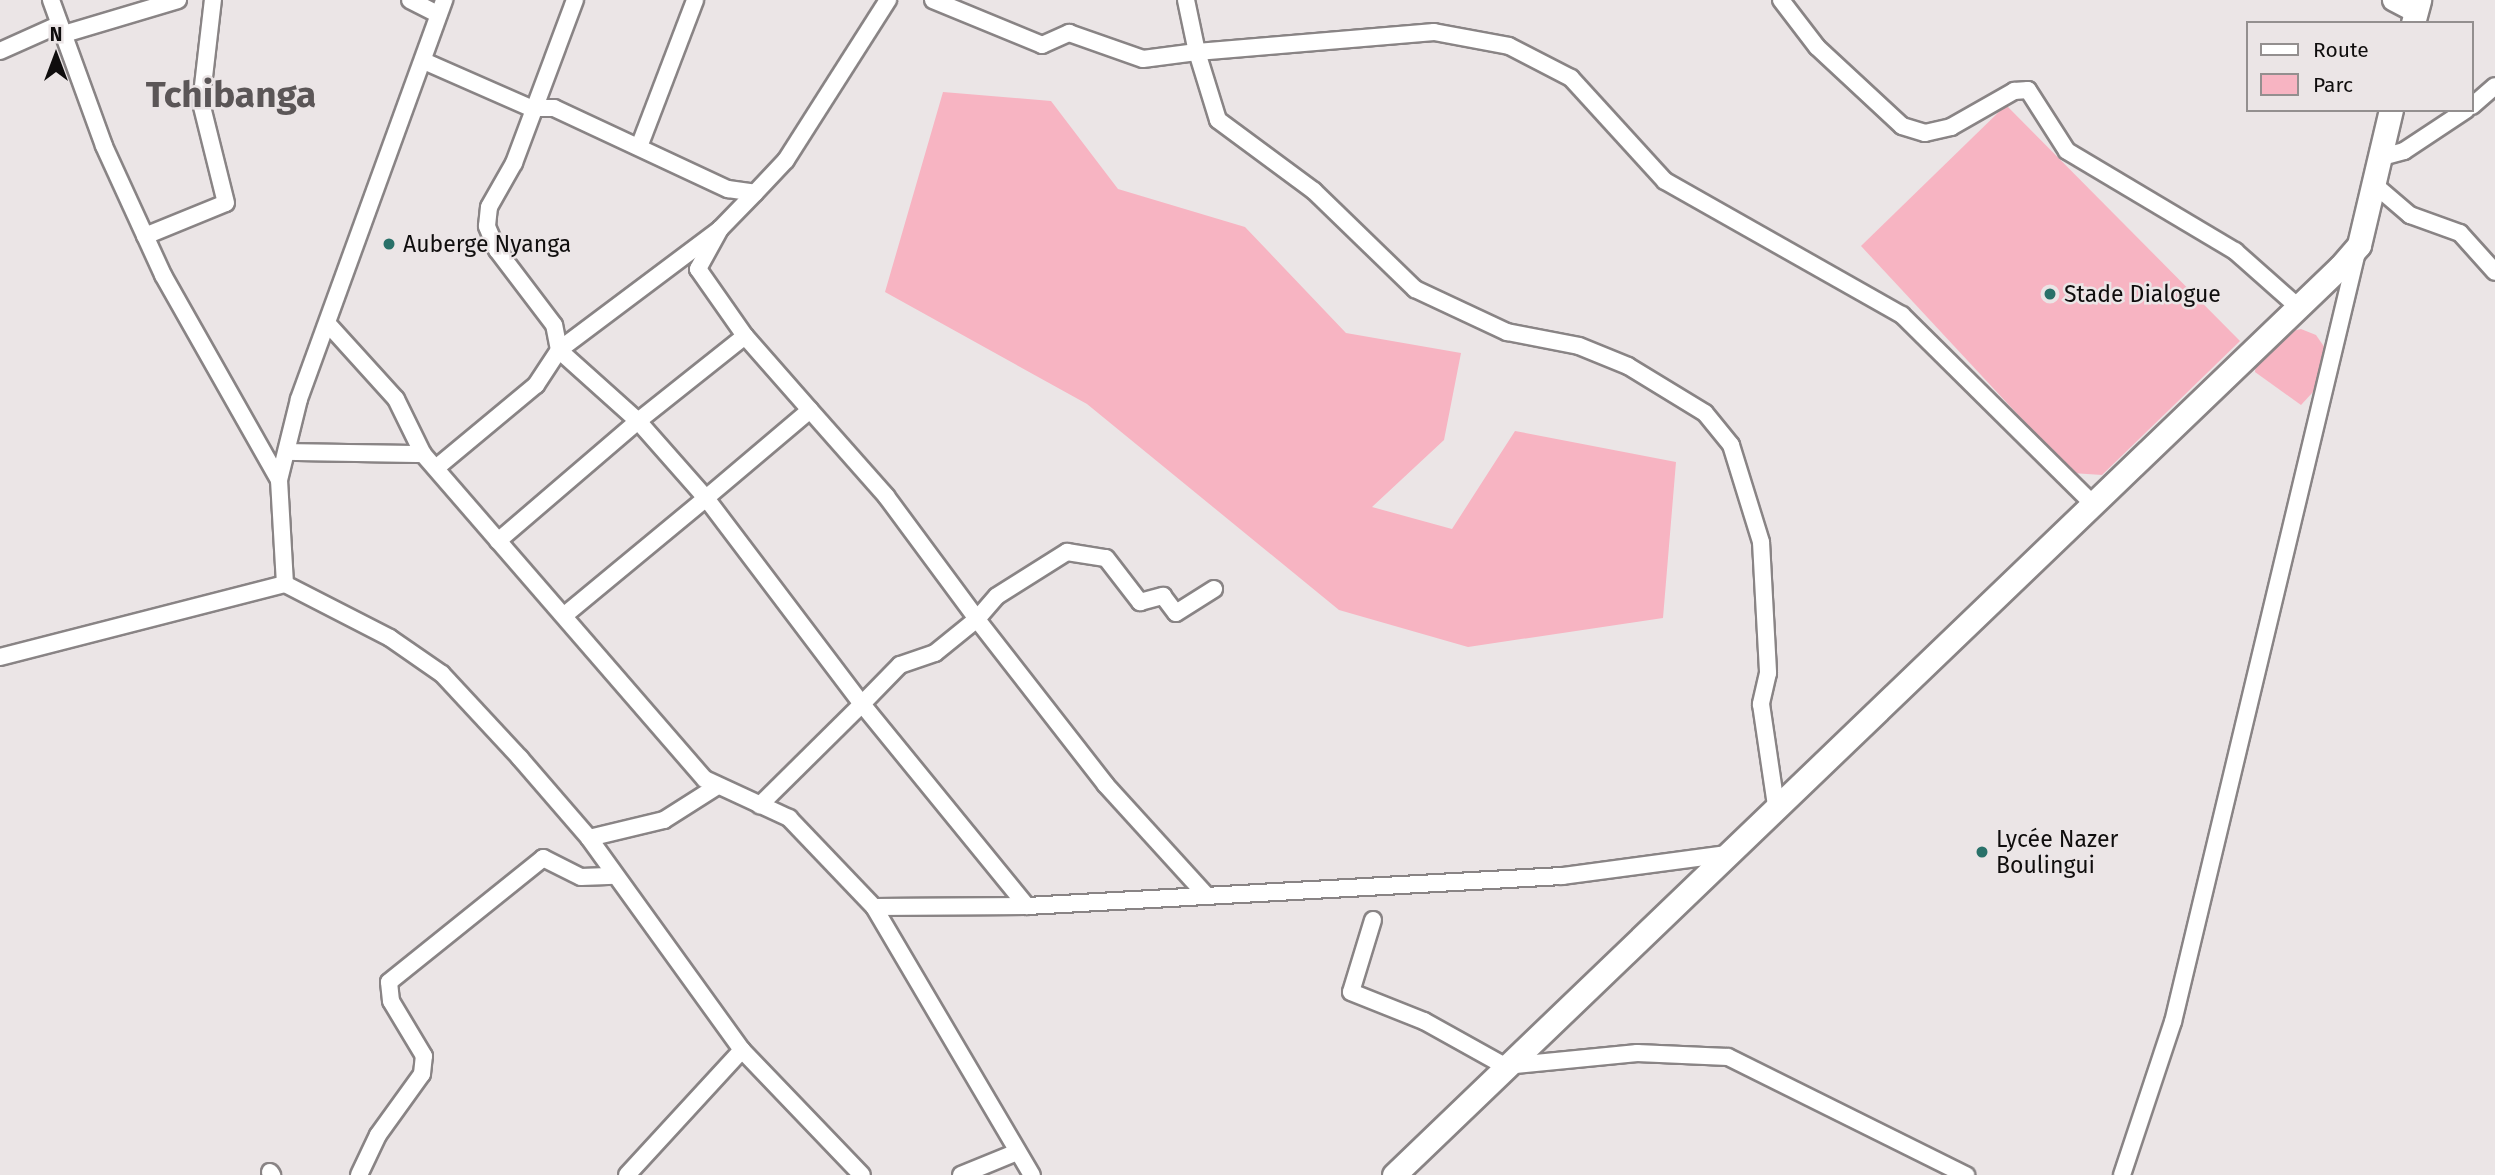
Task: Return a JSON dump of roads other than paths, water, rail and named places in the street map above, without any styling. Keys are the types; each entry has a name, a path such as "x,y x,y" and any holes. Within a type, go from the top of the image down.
{"highway":[{"path":"1394,1175 1505,1066 1737,852 2359,245 2376,186 2391,112"}],"main road":[{"path":"2392,0 2416,12"}],"street":[{"path":"51,0 145,236 279,480"},
{"path":"0,51 61,29 177,0"},
{"path":"145,236 226,203 201,103 213,0"},
{"path":"285,584 279,480 290,452 299,399 426,62 441,7 410,0"},
{"path":"575,0 531,108 509,173 489,206 487,226 497,250 554,325 559,350 638,421 705,498 862,704 1027,906"},
{"path":"639,147 695,0"},
{"path":"436,468 537,385 559,350 720,229 755,193 793,150 888,0"},
{"path":"933,0 1042,46 1069,33 1143,59 1383,32 1463,34 1509,46 1571,78 1674,187 1902,315 2093,504"},
{"path":"1186,0 1197,52 1218,120 1314,191 1415,289 1507,332 1579,346 1628,366 1704,413 1731,445 1761,542 1768,673 1761,704 1777,812"},
{"path":"1780,0 1817,47 1902,126 1925,133 1951,127 2014,91 2028,90 2067,151 2235,251 2298,307"},
{"path":"426,62 531,108 554,108 728,189 755,193"},
{"path":"2474,104 2495,86"},
{"path":"2382,157 2404,152 2463,112"},
{"path":"2376,186 2410,215 2459,233 2495,272"},
{"path":"720,229 698,269 745,336 916,533 976,619 1107,785 1206,895"},
{"path":"2122,1175 2173,1022 2359,245"},
{"path":"328,324 396,399 422,454 566,614 716,788 789,818 874,907 1032,1175"},
{"path":"498,541 638,421 745,336"},
{"path":"566,614 810,410"},
{"path":"290,452 422,454"},
{"path":"760,804 900,665 935,653 976,619 997,596 1067,552 1106,558 1140,603 1163,596 1176,613 1214,589"},
{"path":"1,656 285,584 390,638 442,674 589,838 742,1050 862,1175"},
{"path":"589,838 664,820 716,788"},
{"path":"874,907 1027,906 1562,876 1737,852"},
{"path":"359,1175 422,1074 424,1055 391,1001 389,982 543,858 581,877 615,876"},
{"path":"1373,920 1351,992 1424,1021 1505,1066 1637,1053 1728,1057 1966,1175"},
{"path":"627,1175 742,1050"},
{"path":"961,1175 1017,1152"}],"place":[{"name":"Auberge Nyanga","path":"389,244"},
{"name":"Stade Dialogue","path":"2050,294"},
{"name":"Lycée Nazer Boulingui","path":"1982,852"}],"district":[{"name":"Tchibanga","path":"231,95"}]}
